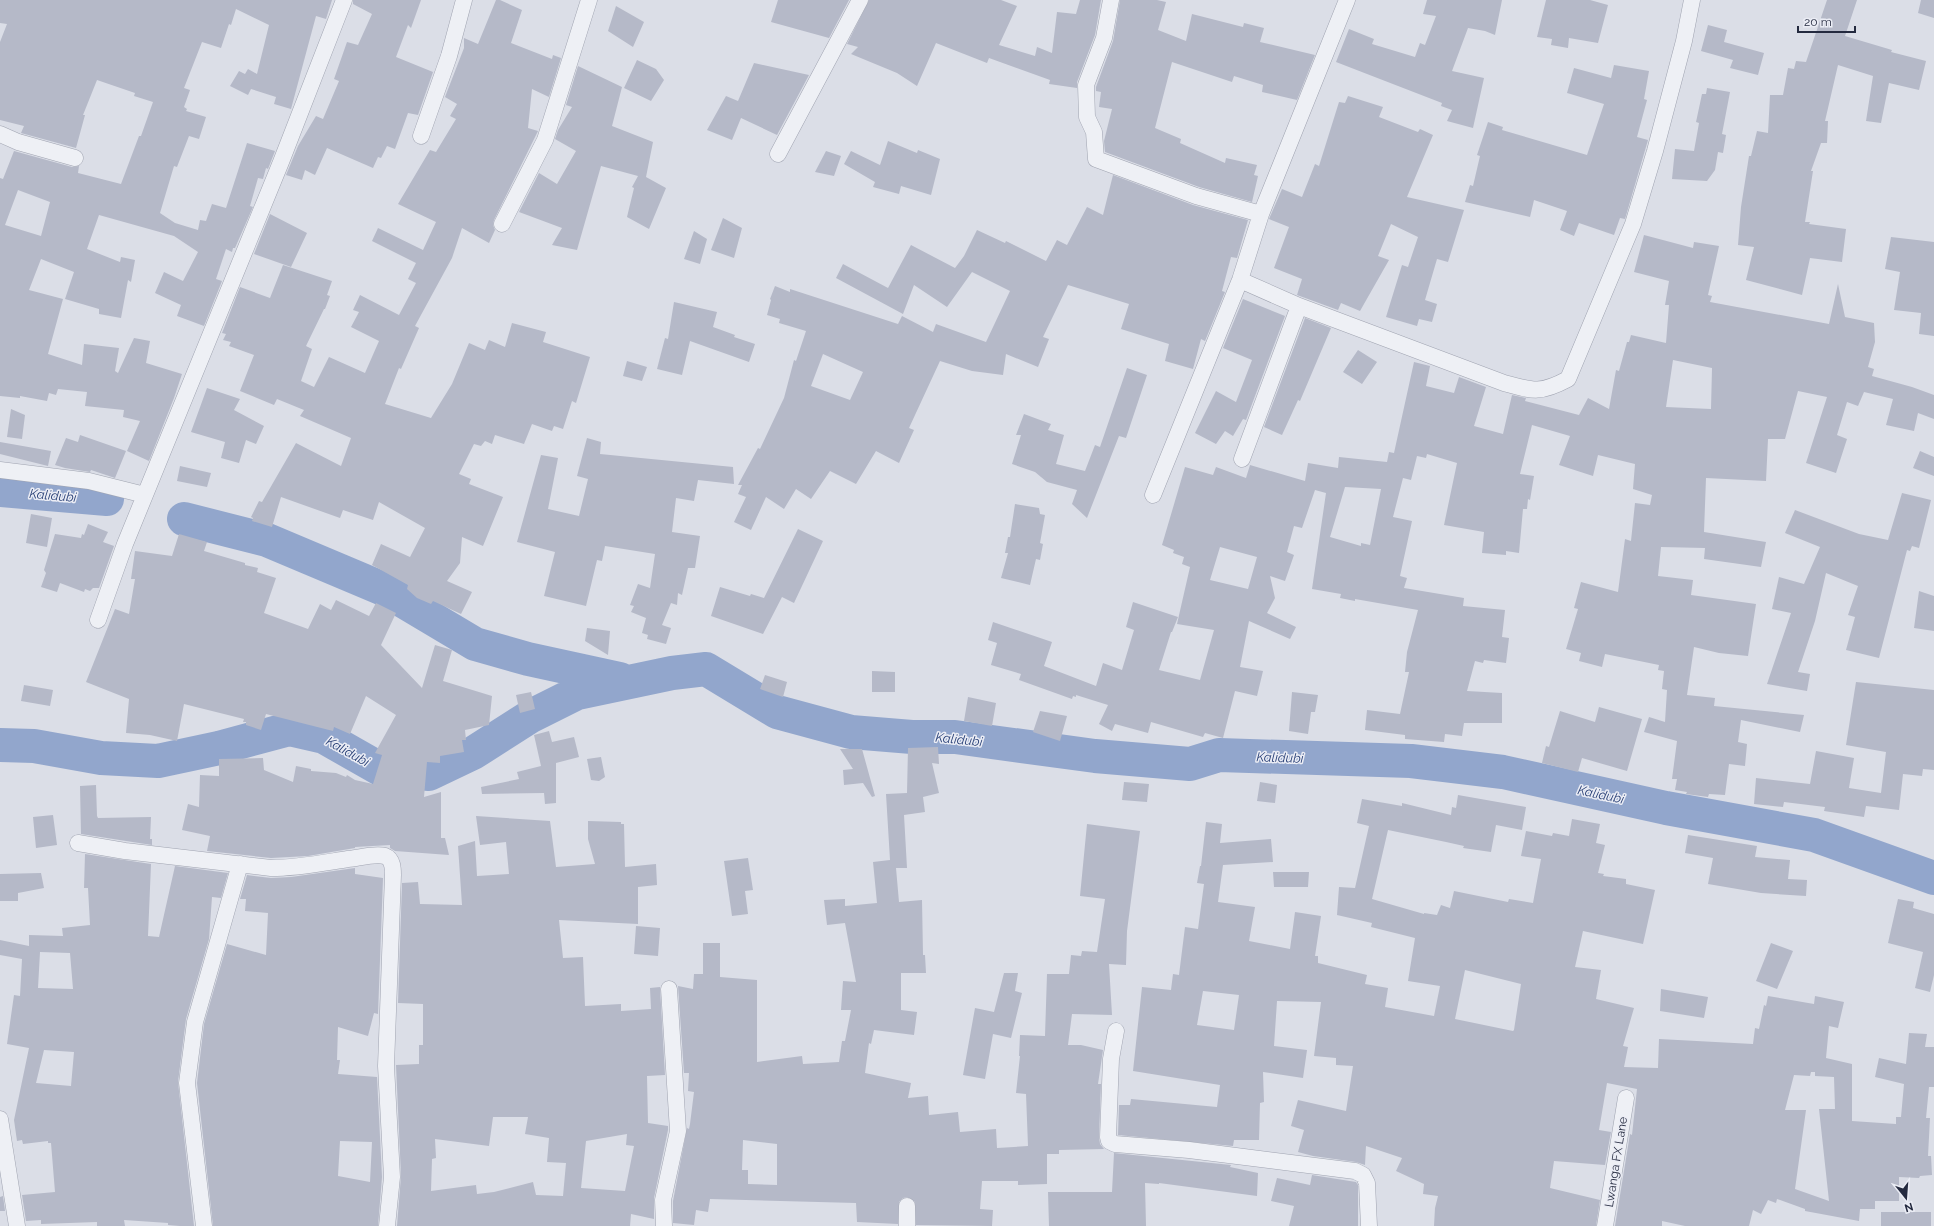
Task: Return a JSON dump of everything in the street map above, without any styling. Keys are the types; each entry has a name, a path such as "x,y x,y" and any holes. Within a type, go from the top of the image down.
{"street":[{"path":"98,620 125,544 281,162 344,0"},
{"path":"421,136 449,56 464,0"},
{"path":"502,224 544,140 589,0"},
{"path":"778,154 860,0"},
{"path":"1111,0 1104,38 1086,85 1087,117 1094,132 1096,158 1196,196 1261,214"},
{"path":"1153,495 1240,280 1261,214 1347,0"},
{"path":"1240,280 1299,306 1504,383 1533,391 1552,387 1568,379 1633,224 1657,143 1684,40 1692,0"},
{"path":"0,134 18,142 75,158"},
{"path":"1242,460 1299,306"},
{"path":"0,470 89,481 145,495"},
{"path":"78,843 125,851 270,868 292,868 369,856 385,856 393,866 386,1066 392,1177 387,1226"},
{"path":"204,1226 188,1083 195,1022 240,864"},
{"path":"662,1226 663,1200 678,1131 669,989"},
{"path":"1116,1031 1111,1059 1109,1141 1115,1144 1189,1150 1355,1171 1363,1175 1367,1183 1369,1226"},
{"name":"Lwanga FX Lane","path":"1605,1226 1626,1098"},
{"path":"0,1119 17,1226"},
{"path":"907,1206 907,1226"}],"building":[{"path":"0,0 332,0 326,19 316,16 291,109 274,104 276,97 251,89 248,95 230,86 239,71 245,74 248,69 257,74 269,25 236,9 221,48 202,42 184,88 190,90 184,107 187,109 186,111 206,117 199,139 189,136 177,167 174,166 160,213 175,223 198,230 200,220 206,221 212,204 226,208 247,143 275,151 268,169 266,168 263,179 258,178 250,206 253,207 235,248 233,248 232,252 226,249 216,279 222,281 204,326 177,316 181,305 155,293 164,272 183,281 198,252 174,236 99,215 87,249 120,262 121,257 135,260 131,282 128,280 121,318 99,314 99,309 65,299 74,272 41,259 29,290 63,299 48,354 82,365 84,344 119,348 115,371 118,373 134,338 150,341 146,363 182,374 149,461 127,451 140,421 123,417 124,410 85,406 87,392 58,389 56,395 49,393 47,401 20,396 20,398 0,396 0,178 3,179 14,151 72,167 79,166 78,173 121,184 153,102 134,96 135,93 97,80 83,115 85,115 76,148 21,133 24,126 0,120 0,42 7,24 0,23","holes":["18,190 50,202 41,236 5,225"]},
{"path":"353,0 421,0 411,28 408,25 396,57 433,72 418,115 408,113 395,149 387,146 381,158 378,157 373,168 327,148 315,175 305,170 302,180 286,175 298,146 316,116 323,119 339,81 334,79 347,42 358,45 372,14 353,4"},
{"path":"496,0 500,0 522,10 511,43 552,59 553,55 561,58 549,97 532,89 528,128 538,131 494,220 493,225 495,230 489,243 462,228 452,258 415,326 419,328 401,369 399,368 385,404 431,418 452,384 469,343 485,350 489,340 505,347 512,323 546,332 543,342 590,357 576,403 572,401 563,429 554,426 552,431 532,424 524,444 495,435 492,444 485,441 481,446 474,444 459,474 471,479 469,484 503,497 483,546 462,537 460,563 447,581 472,592 461,614 433,601 431,604 417,598 407,589 408,585 372,565 381,544 410,557 425,528 379,502 373,520 343,510 340,518 281,497 272,527 252,521 253,518 251,517 259,501 262,502 296,443 341,466 351,438 300,416 304,410 277,399 274,405 240,391 254,355 229,346 231,342 223,340 226,334 222,333 240,287 270,298 283,265 332,281 327,295 330,296 325,309 306,346 312,349 301,381 314,387 329,357 365,373 379,341 351,327 359,312 353,310 360,295 399,315 416,283 408,279 416,263 372,241 378,228 423,250 436,222 398,204 430,150 436,152 456,119 450,116 457,104 445,97 464,48 464,38 478,44"},
{"path":"778,0 849,0 829,38 771,22"},
{"path":"869,0 1001,0 1017,6 999,45 1035,56 1037,47 1052,53 1057,12 1076,14 1080,0 1101,0 1095,35 1077,82 1077,88 1049,84 1050,80 989,58 987,63 936,43 917,86 897,73 851,54 858,47 847,44"},
{"path":"1120,0 1157,0 1166,2 1158,30 1186,41 1192,14 1243,27 1244,23 1264,28 1260,42 1315,55 1297,100 1262,92 1263,85 1234,76 1232,82 1172,62 1155,128 1181,139 1180,143 1225,163 1226,158 1257,165 1254,175 1258,176 1252,202 1199,187 1105,152 1104,141 1112,109 1099,107 1101,92 1096,91 1096,87 1113,41"},
{"path":"1427,0 1502,0 1495,35 1485,31 1468,28 1452,71 1484,78 1473,128 1447,121 1452,110 1441,106 1442,103 1336,62 1349,29 1374,39 1372,44 1415,57 1420,43 1425,45 1436,16 1423,14"},
{"path":"1546,0 1590,0 1608,5 1598,43 1569,38 1568,48 1551,45 1552,39 1537,37"},
{"path":"1827,0 1857,0 1845,36 1892,50 1891,52 1926,61 1919,90 1889,83 1881,123 1866,121 1873,76 1838,65 1825,121 1828,121 1827,143 1821,143 1811,171 1813,171 1805,222 1810,222 1809,224 1846,229 1842,262 1810,258 1802,295 1746,280 1754,247 1738,245 1741,207 1749,156 1751,156 1757,131 1768,133 1770,95 1783,95 1788,68 1794,69 1796,61 1806,62"},
{"path":"1921,0 1934,0 1934,18 1918,13"},
{"path":"616,6 644,22 633,47 608,31"},
{"path":"1708,25 1727,30 1724,42 1764,53 1758,75 1730,68 1733,60 1701,51"},
{"path":"637,60 656,69 664,80 651,101 624,88"},
{"path":"754,63 809,75 777,135 741,118 732,140 707,130 726,96 738,101"},
{"path":"1614,65 1649,71 1644,99 1647,100 1637,137 1648,140 1625,219 1620,218 1614,235 1579,223 1574,236 1560,230 1567,211 1534,200 1530,217 1465,202 1470,185 1473,186 1480,156 1477,155 1488,122 1503,127 1502,130 1587,155 1604,104 1567,93 1574,68 1611,78"},
{"path":"578,66 622,87 612,126 653,142 646,177 666,188 649,229 627,217 634,188 632,187 638,176 601,166 577,250 552,245 562,228 519,212 539,173 557,184 576,151 555,139 558,130 572,107 566,105"},
{"path":"1707,88 1730,92 1722,134 1726,135 1723,153 1718,152 1715,170 1707,181 1672,179 1675,149 1694,151 1699,123 1696,122 1702,94 1706,94"},
{"path":"1348,96 1383,107 1379,117 1418,132 1420,129 1433,135 1407,197 1464,210 1448,262 1437,259 1425,300 1437,304 1432,322 1419,319 1417,326 1386,317 1402,265 1408,267 1418,237 1391,224 1378,256 1389,260 1360,311 1341,303 1338,310 1297,295 1302,279 1274,268 1289,227 1269,219 1282,189 1302,197 1315,164 1319,166 1339,102 1345,103"},
{"path":"888,141 917,153 918,150 940,159 931,195 901,186 899,194 873,187 875,182 844,164 851,151 880,165"},
{"path":"826,151 841,156 834,176 815,172"},
{"path":"1113,175 1193,205 1248,220 1237,258 1231,257 1222,291 1225,292 1205,341 1201,339 1193,369 1165,361 1169,344 1121,329 1129,304 1068,285 1043,337 1049,339 1038,367 1006,354 1003,375 972,371 940,361 909,428 914,430 899,463 876,451 856,484 830,471 811,499 796,489 784,509 766,497 751,530 734,522 746,497 738,494 742,485 738,485 758,448 760,449 784,398 794,360 796,361 806,331 779,323 780,319 767,315 770,299 775,286 790,292 790,289 898,324 902,316 933,332 936,324 986,342 1010,291 972,272 947,307 914,285 903,314 836,278 843,264 888,288 911,245 955,268 964,256 977,230 1005,243 1006,241 1046,261 1057,240 1067,245 1087,207 1103,215","holes":["823,354 863,372 850,400 811,386"]},
{"path":"270,214 307,233 291,267 254,254"},
{"path":"723,218 742,228 734,258 711,250"},
{"path":"694,231 707,239 700,264 684,259"},
{"path":"1644,235 1693,248 1694,242 1719,246 1708,295 1712,296 1710,302 1829,324 1838,284 1845,317 1874,323 1875,342 1868,367 1874,369 1872,376 1912,387 1934,395 1934,419 1918,413 1914,431 1886,425 1893,399 1864,392 1858,406 1847,402 1837,435 1847,439 1836,473 1806,463 1827,397 1798,391 1785,439 1768,439 1766,481 1706,478 1704,532 1766,542 1761,567 1704,559 1705,548 1661,547 1658,576 1693,580 1691,595 1756,604 1748,656 1719,653 1694,647 1687,695 1715,698 1714,706 1804,715 1800,732 1741,720 1738,742 1747,744 1745,766 1729,764 1725,795 1709,794 1708,797 1686,794 1687,792 1675,790 1677,779 1672,779 1677,741 1644,732 1649,717 1665,722 1667,690 1662,689 1664,671 1658,670 1659,665 1605,654 1602,667 1579,661 1581,653 1566,649 1578,609 1574,608 1581,582 1618,592 1625,539 1631,541 1635,503 1650,505 1652,495 1633,489 1635,464 1598,455 1593,476 1559,465 1570,436 1532,425 1520,474 1534,476 1527,509 1523,509 1519,553 1506,551 1506,555 1482,553 1484,532 1444,525 1457,463 1427,454 1426,458 1417,456 1411,480 1403,478 1393,517 1412,521 1400,576 1407,578 1404,588 1464,598 1463,606 1505,610 1502,637 1509,638 1506,663 1484,660 1483,663 1475,661 1467,691 1502,693 1502,723 1464,723 1462,736 1445,734 1444,742 1405,739 1405,735 1365,730 1367,710 1400,714 1409,672 1405,672 1407,652 1418,610 1355,599 1355,601 1340,598 1341,594 1312,589 1326,493 1315,490 1302,528 1294,526 1287,552 1294,555 1285,581 1270,576 1275,598 1267,613 1296,627 1290,639 1249,621 1240,667 1263,671 1257,696 1235,691 1223,738 1205,733 1203,737 1151,722 1148,733 1115,724 1112,731 1099,724 1108,705 1076,695 1076,697 1073,696 1072,699 1019,680 1021,674 991,665 997,643 988,640 993,622 1052,642 1044,666 1096,686 1103,663 1122,670 1134,630 1126,627 1133,602 1178,617 1171,632 1159,670 1200,680 1214,630 1177,624 1190,567 1182,564 1184,557 1173,553 1174,550 1162,545 1185,467 1213,475 1216,467 1246,478 1250,465 1305,481 1308,463 1338,468 1339,457 1387,462 1389,452 1394,453 1414,362 1430,366 1426,386 1454,393 1459,377 1486,387 1474,426 1503,434 1512,395 1526,398 1525,401 1579,415 1588,398 1609,409 1616,370 1619,371 1627,342 1629,342 1631,335 1666,343 1669,305 1665,305 1669,281 1634,272","holes":["1673,360 1712,368 1711,409 1666,407","1345,487 1381,489 1370,545 1361,543 1361,546 1330,537","1220,547 1257,557 1248,589 1210,580"]},
{"path":"1891,237 1934,242 1934,336 1919,334 1921,313 1894,310 1900,272 1885,269"},
{"path":"1243,299 1285,316 1246,420 1243,419 1233,436 1225,431 1216,444 1195,433 1216,391 1236,402 1252,360 1223,348"},
{"path":"674,302 717,312 713,327 735,335 734,337 755,344 749,362 690,341 682,375 657,369 665,338 668,339"},
{"path":"1305,318 1331,328 1300,401 1298,400 1282,435 1264,427"},
{"path":"1358,350 1377,362 1362,384 1343,372"},
{"path":"627,361 647,367 642,381 623,376"},
{"path":"1127,368 1147,375 1126,438 1119,436 1087,518 1072,504 1077,490 1047,482 1035,472 1012,464 1021,435 1016,435 1024,414 1051,424 1048,430 1064,435 1056,464 1085,471 1095,445 1100,447"},
{"path":"207,388 240,399 234,410 264,426 256,444 246,440 239,463 221,458 225,442 191,432"},
{"path":"11,409 25,415 22,439 7,437"},
{"path":"80,435 126,451 115,478 91,470 90,472 55,465 66,438 78,442"},
{"path":"587,438 601,442 600,454 733,467 734,484 698,480 694,501 676,498 672,532 700,536 695,568 688,568 682,595 678,593 677,605 671,603 662,625 671,628 666,644 647,639 648,635 642,633 646,618 631,612 634,606 630,605 638,584 650,588 655,554 605,546 602,561 597,560 586,606 544,596 555,552 517,542 541,455 558,458 548,509 579,516 588,479 577,476"},
{"path":"0,442 51,451 48,466 0,454"},
{"path":"1920,451 1934,457 1934,476 1913,468"},
{"path":"180,466 211,473 207,487 177,481"},
{"path":"1902,493 1931,500 1919,548 1912,546 1910,551 1907,550 1879,658 1846,650 1855,617 1848,615 1858,586 1826,573 1815,621 1798,672 1810,674 1807,691 1767,684 1791,613 1772,609 1779,577 1804,584 1820,547 1785,533 1795,510 1859,534 1888,540"},
{"path":"1015,504 1039,508 1040,514 1045,515 1040,543 1043,544 1040,560 1036,559 1030,585 1001,578 1008,553 1005,553 1008,537 1010,537"},
{"path":"31,514 52,518 47,547 26,543"},
{"path":"88,524 108,532 103,542 114,546 99,588 93,588 90,591 85,589 84,592 60,583 57,592 41,587 46,573 44,570 55,534 81,538 82,534 84,535"},
{"path":"798,529 823,541 794,603 782,597 763,634 711,616 720,587 750,596 751,594 764,598"},
{"path":"179,534 207,542 204,551 245,563 245,565 258,568 257,572 276,578 264,613 308,629 320,604 331,610 336,600 369,616 376,603 396,613 381,645 422,688 435,645 452,650 443,681 492,696 489,725 465,730 466,740 462,740 464,752 440,756 440,763 427,762 424,797 441,792 441,838 445,838 449,855 395,851 390,848 390,845 355,847 308,856 271,858 207,851 210,836 182,830 188,804 199,807 200,775 219,776 219,759 263,758 264,770 293,782 296,766 311,769 311,771 336,773 346,777 347,775 355,780 373,784 382,755 375,753 396,715 366,696 350,734 334,727 333,731 266,714 261,730 246,725 246,722 243,722 244,719 184,704 177,741 150,735 126,733 129,699 86,682 115,609 129,614 135,579 131,579 135,551 172,556"},
{"path":"1919,591 1934,596 1934,631 1914,628"},
{"path":"587,628 610,631 608,655 585,641"},
{"path":"872,671 895,672 895,692 872,692"},
{"path":"765,675 787,682 783,697 760,689"},
{"path":"1856,682 1934,690 1934,770 1923,769 1922,776 1903,774 1899,810 1866,806 1864,817 1824,811 1825,807 1784,802 1783,807 1754,804 1756,778 1810,784 1816,751 1854,758 1849,788 1881,793 1886,752 1846,745"},
{"path":"24,685 53,690 50,706 21,701"},
{"path":"531,692 535,709 520,713 516,695"},
{"path":"1292,692 1318,695 1315,712 1311,712 1308,734 1289,731"},
{"path":"968,697 996,703 992,726 964,721"},
{"path":"1599,707 1642,719 1627,771 1582,758 1578,772 1542,763 1546,746 1549,747 1560,711 1595,722"},
{"path":"1040,711 1067,716 1060,741 1033,732"},
{"path":"549,731 552,742 574,737 579,757 556,763 556,803 545,804 544,793 482,794 481,787 519,779 517,772 541,766 534,735"},
{"path":"938,747 939,764 932,763 939,793 923,797 925,812 904,815 907,868 896,868 899,902 922,900 923,955 925,955 926,973 901,973 901,1010 917,1012 914,1035 874,1030 871,1044 869,1043 865,1073 911,1083 908,1098 928,1096 929,1115 958,1112 960,1132 996,1129 997,1148 1028,1146 1026,1094 1016,1093 1020,1056 1020,1035 1045,1036 1047,974 1069,974 1071,955 1081,956 1082,951 1097,952 1105,899 1080,896 1087,824 1140,831 1127,931 1126,965 1109,964 1112,1015 1072,1014 1068,1045 1081,1045 1103,1050 1098,1084 1101,1084 1099,1137 1100,1144 1104,1149 1059,1150 1059,1154 1047,1154 1047,1184 1018,1185 1018,1181 982,1181 980,1209 993,1210 992,1226 916,1225 915,1202 907,1197 903,1198 899,1202 898,1224 857,1222 856,1203 710,1199 708,1212 696,1210 694,1225 673,1223 673,1201 687,1128 689,1129 690,1124 694,1092 688,1091 689,1073 684,1073 678,986 693,989 694,974 703,974 703,943 720,943 720,977 757,980 757,1062 802,1056 803,1064 839,1062 842,1041 845,1041 851,1010 841,1010 843,981 856,982 845,923 827,925 824,900 845,899 845,906 877,903 873,862 890,860 886,794 907,793 908,748","holes":["743,1140 777,1144 777,1185 748,1184 748,1170 742,1170"]},
{"path":"840,749 862,749 875,796 872,797 863,783 844,785 843,770 853,769"},
{"path":"601,757 605,777 599,781 591,780 587,759"},
{"path":"1124,782 1149,784 1147,802 1122,800"},
{"path":"1260,782 1277,785 1275,803 1257,801"},
{"path":"96,785 98,818 151,817 150,839 152,839 152,845 81,834 80,786"},
{"path":"1458,795 1526,807 1522,830 1496,825 1491,852 1463,848 1464,846 1388,830 1372,899 1424,914 1437,915 1441,905 1450,908 1454,891 1508,902 1509,899 1533,903 1541,859 1521,856 1526,831 1552,836 1553,833 1569,836 1572,819 1600,824 1596,843 1605,845 1598,873 1604,874 1603,876 1626,879 1626,884 1655,890 1643,944 1583,931 1575,967 1601,970 1596,999 1634,1008 1623,1046 1628,1047 1624,1067 1658,1068 1659,1039 1753,1044 1755,1028 1759,1029 1764,1005 1766,1006 1768,996 1814,1004 1815,996 1844,1002 1838,1028 1829,1026 1826,1058 1852,1064 1852,1121 1896,1124 1896,1117 1901,1117 1904,1084 1875,1077 1879,1058 1906,1064 1909,1033 1927,1034 1925,1047 1934,1047 1934,1087 1929,1087 1926,1118 1930,1118 1928,1156 1931,1156 1932,1175 1920,1176 1919,1178 1899,1177 1899,1201 1875,1201 1875,1209 1860,1209 1859,1221 1805,1211 1805,1209 1777,1199 1776,1203 1768,1200 1761,1214 1753,1210 1749,1226 1685,1226 1662,1221 1662,1226 1615,1226 1630,1134 1632,1135 1637,1089 1607,1083 1599,1130 1611,1132 1605,1165 1554,1161 1550,1188 1600,1200 1596,1226 1434,1226 1435,1208 1438,1196 1423,1194 1424,1184 1396,1171 1402,1158 1366,1146 1365,1165 1356,1162 1313,1156 1298,1152 1304,1130 1291,1126 1298,1100 1346,1111 1353,1066 1336,1065 1336,1058 1314,1056 1321,1002 1277,1001 1274,1046 1307,1050 1303,1078 1263,1072 1264,1102 1260,1103 1259,1140 1234,1140 1233,1146 1118,1135 1119,1105 1130,1105 1131,1099 1217,1107 1220,1085 1133,1071 1142,987 1171,990 1173,974 1179,975 1185,927 1198,929 1204,884 1197,883 1201,866 1206,822 1222,824 1220,843 1271,839 1273,862 1223,865 1218,902 1255,907 1249,941 1290,949 1295,912 1321,916 1315,956 1318,956 1318,963 1367,975 1365,984 1388,988 1385,1007 1434,1016 1440,986 1408,981 1415,938 1371,927 1372,923 1337,915 1339,887 1355,888 1369,826 1357,823 1362,799 1402,806 1402,803 1451,815 1452,807 1456,808","holes":["1465,970 1521,984 1513,1031 1455,1019","1203,991 1239,995 1234,1030 1197,1025","1811,1072 1815,1072 1815,1076 1834,1077 1835,1109 1819,1109 1829,1201 1795,1189 1806,1110 1785,1110 1794,1075 1810,1076"]},
{"path":"53,815 57,845 36,848 33,817"},
{"path":"476,816 550,821 556,867 595,864 588,839 588,821 621,822 621,824 624,824 625,867 656,864 657,885 638,887 638,924 559,920 563,958 583,957 585,1006 621,1004 621,1011 651,1009 650,988 660,987 665,1075 647,1076 648,1123 668,1126 668,1130 654,1198 654,1219 631,1214 630,1226 397,1226 401,1176 396,1065 419,1064 419,1045 423,1045 423,1004 398,1003 402,883 418,882 420,904 462,905 458,846 475,841 477,876 509,874 506,842 480,845","holes":["493,1117 528,1117 525,1134 549,1138 547,1162 566,1163 563,1196 536,1195 533,1182 494,1192 477,1194 476,1185 431,1191 432,1159 436,1158 435,1139 489,1146","627,1134 626,1145 634,1146 625,1191 581,1188 586,1141"]},
{"path":"1688,835 1757,846 1755,857 1790,860 1788,879 1807,880 1806,896 1761,893 1708,884 1713,858 1685,853"},
{"path":"85,854 151,864 148,936 159,937 175,866 228,873 221,898 212,897 209,939 186,1019 178,1082 194,1226 168,1225 168,1223 124,1220 125,1226 97,1226 97,1222 41,1224 41,1220 26,1221 22,1195 55,1192 51,1143 48,1143 48,1141 23,1144 22,1140 17,1141 14,1120 29,1048 7,1044 14,995 20,996 22,959 0,955 0,940 29,946 29,935 63,936 62,928 90,925 88,888 84,888","holes":["40,952 70,953 73,989 38,988","44,1050 74,1052 71,1086 36,1083"]},
{"path":"748,858 753,890 745,891 748,914 732,916 724,861"},
{"path":"355,868 355,874 383,878 378,1014 374,1013 368,1036 338,1027 337,1060 340,1060 338,1074 377,1077 382,1177 378,1226 213,1226 197,1083 204,1024 227,944 266,955 268,913 245,911 246,899 240,899 247,875 271,878 291,877","holes":["340,1141 372,1142 370,1182 338,1176"]},
{"path":"1273,872 1309,872 1308,887 1274,887"},
{"path":"41,873 44,888 18,893 18,901 0,901 0,874"},
{"path":"1898,899 1914,902 1913,908 1934,914 1934,975 1930,992 1915,988 1923,952 1888,943"},
{"path":"636,926 660,928 658,956 634,954"},
{"path":"1771,943 1793,951 1777,989 1756,981"},
{"path":"1004,973 1018,973 1015,991 1022,993 1011,1038 993,1034 985,1079 963,1075 975,1008 994,1012"},
{"path":"1661,989 1708,997 1704,1018 1660,1011"},
{"path":"1114,1153 1231,1165 1230,1167 1258,1173 1257,1196 1159,1183 1145,1183 1146,1226 1049,1226 1048,1192 1112,1192"},
{"path":"1312,1175 1356,1182 1358,1185 1358,1226 1289,1226 1294,1206 1271,1201 1277,1178 1310,1185"},
{"path":"3,1196 5,1211 0,1211 0,1197"},
{"path":"1881,1212 1931,1212 1931,1226 1881,1226"}],"waterway":[{"name":"Kalidubi","path":"0,490 107,499"},
{"name":"Kalidubi","path":"184,519 267,540 381,588 475,644 528,659 620,679"},
{"name":"Kalidubi","path":"0,745 34,746 101,758 158,761 219,748 289,729 324,737 382,770 429,774 473,753 531,716 577,693 672,673 706,669 777,712 851,732 912,737 955,737 1095,756 1190,764 1219,755 1411,761 1503,772 1666,808 1814,835 1934,878"}]}
